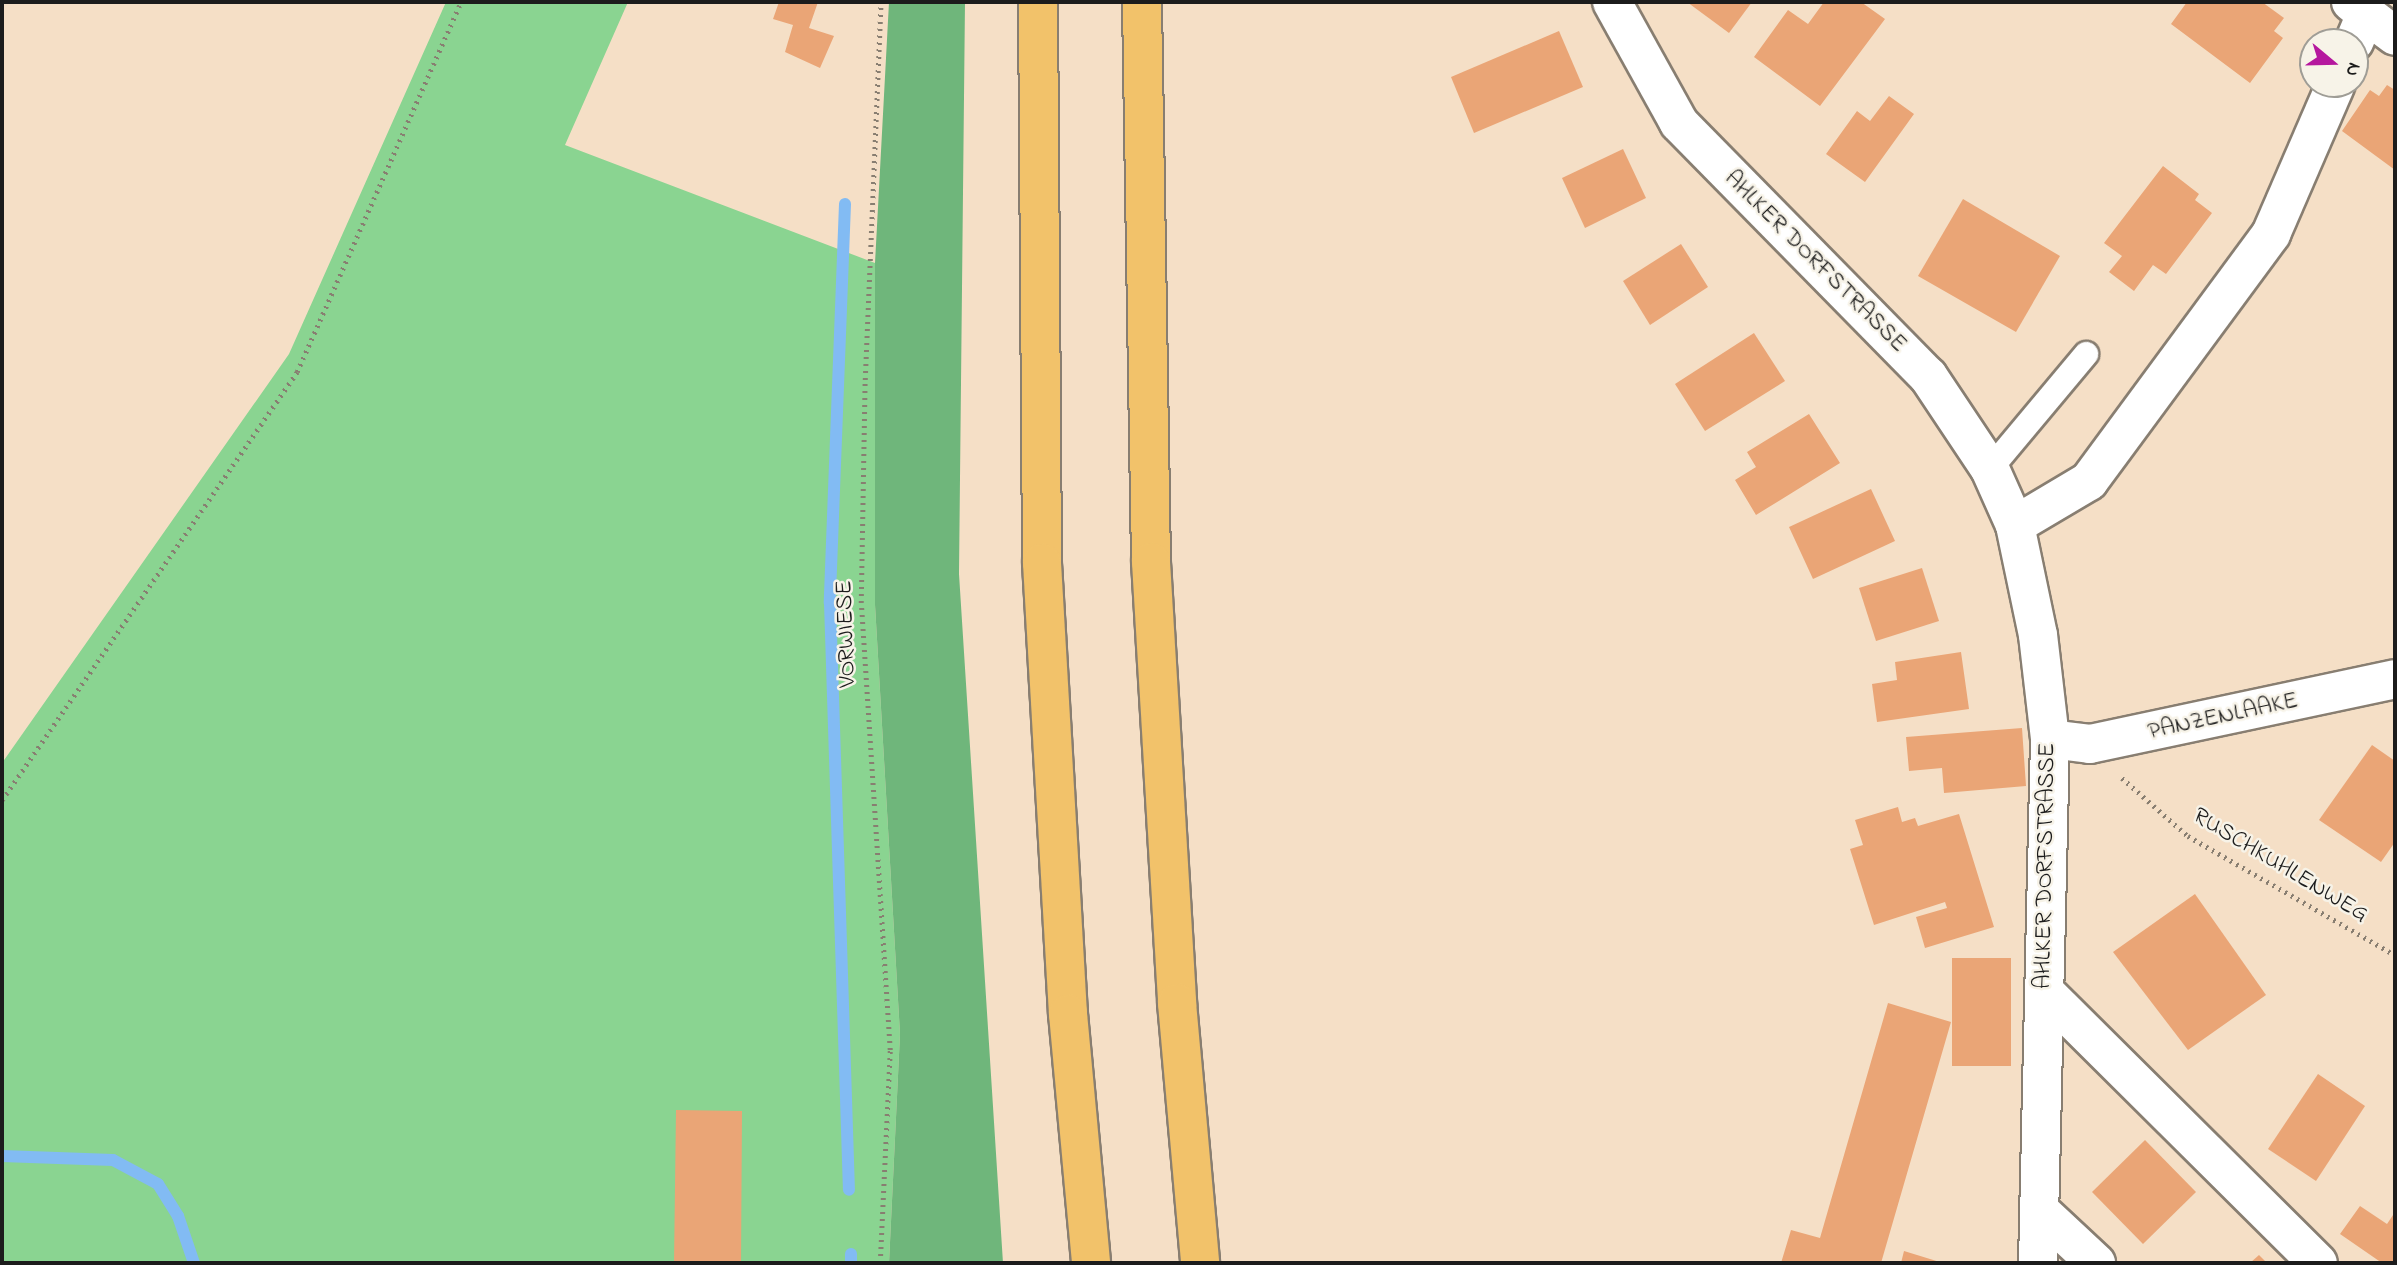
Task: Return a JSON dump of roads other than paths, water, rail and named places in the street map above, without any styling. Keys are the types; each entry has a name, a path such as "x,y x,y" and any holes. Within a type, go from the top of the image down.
{"highway":[{"path":"1038,2 1042,563 1068,1014 1091,1263"},
{"path":"1142,2 1151,562 1177,1003 1200,1263"}],"street":[{"name":"AHLKER DORFSTRASSE","path":"1612,2 1679,123 1927,376 1990,469 2015,525 2038,635 2050,739 2038,1263"},
{"path":"2015,525 2089,481 2271,233 2330,98"},
{"name":"PANZENLAAKE","path":"2050,739 2090,744 2395,679"},
{"path":"2044,991 2318,1263"},
{"path":"2039,1210 2096,1263"}],"lane":[{"path":"1990,469 2086,354"}],"waterway":[{"path":"845,204 830,603 849,1190"},
{"path":"2,1156 113,1160 158,1184 178,1216 194,1263"},
{"path":"851,1254 851,1263"}]}
